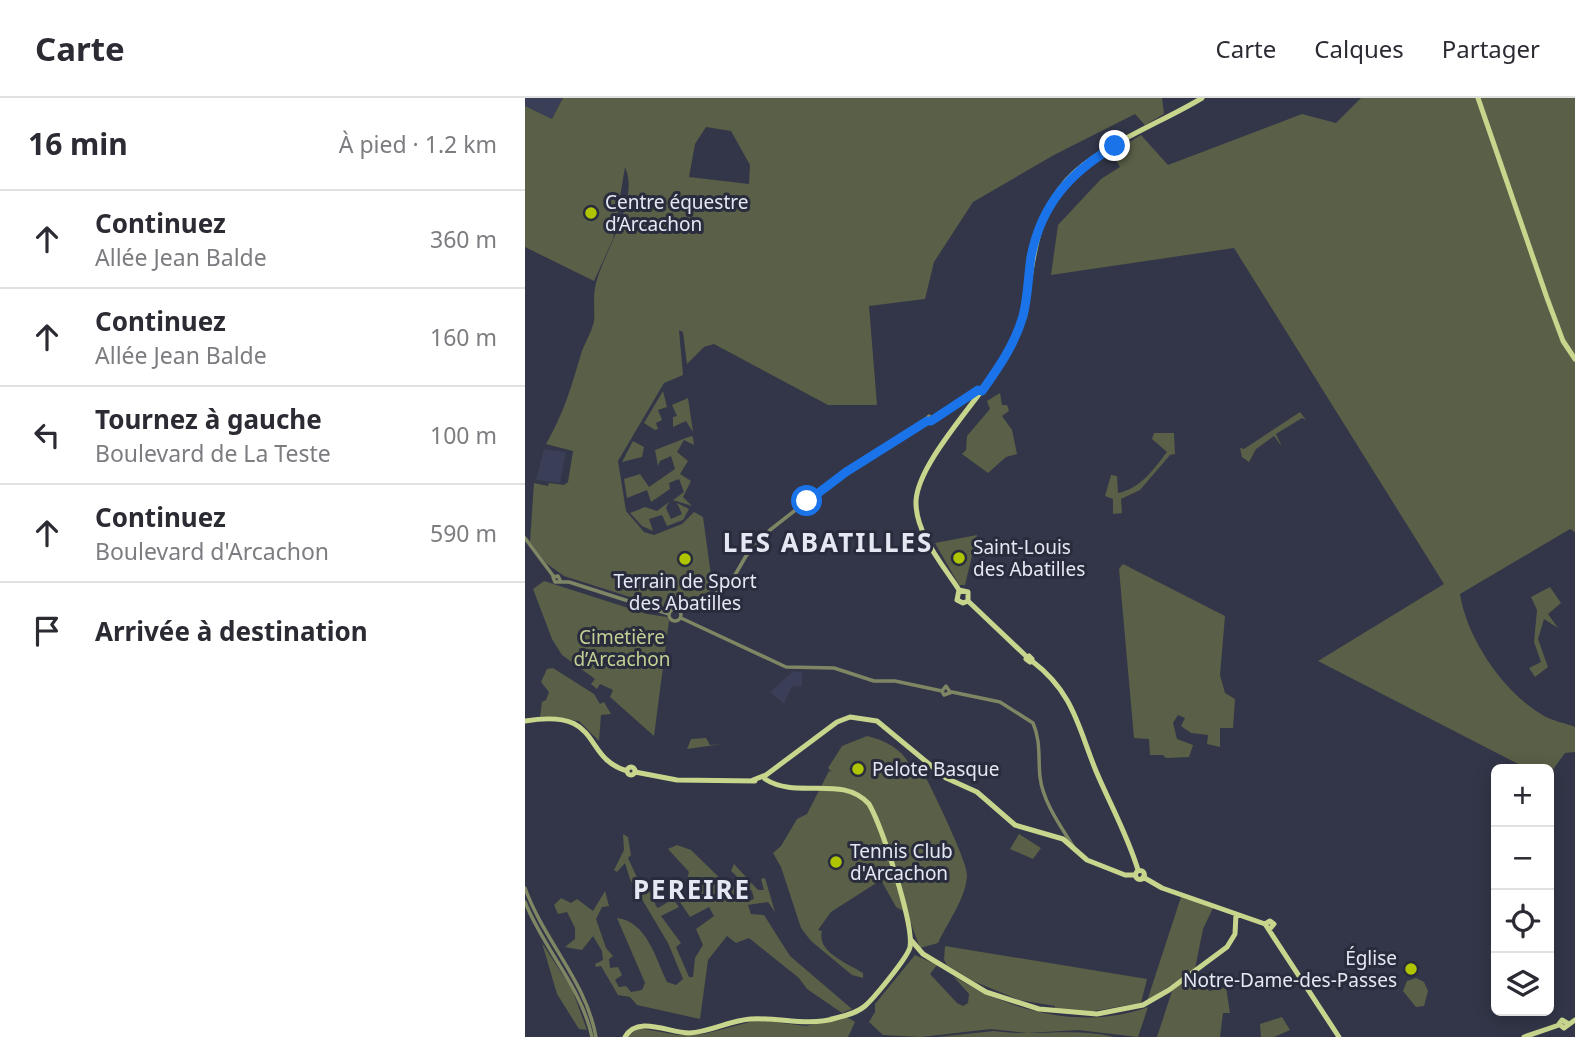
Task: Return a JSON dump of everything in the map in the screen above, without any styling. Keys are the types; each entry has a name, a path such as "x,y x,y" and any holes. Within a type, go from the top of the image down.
{"main road":[{"path":"968,601 963,603 957,600 959,590 923,531 916,498 923,475 1006,355 1023,315 1036,237 1057,192 1087,163 1202,98"},
{"path":"1478,98 1551,309 1563,341 1575,359"},
{"path":"959,590 968,592 968,601 1067,697 1139,879 1143,877 1162,888 1267,927 1339,1037"},
{"path":"525,721 574,723 590,734 606,762 627,771 631,767 635,772 677,780 753,780 764,777 837,722 850,717 870,718 888,728 946,778 979,793 1008,821 1022,828 1063,837 1087,860 1125,875 1137,873"},
{"path":"764,777 812,790 845,788 855,792 869,804 887,846 915,952 986,992 1039,1009 1078,1014 1120,1012 1149,1003 1227,947 1235,934 1236,914"},
{"path":"625,1037 632,1029 642,1026 675,1032 698,1032 750,1019 810,1023 838,1018 865,1006 915,952"},
{"path":"1524,1037 1559,1026 1562,1020 1567,1023 1575,1020"}],"street":[{"path":"680,612 728,587 746,555 770,530 807,501 808,496 813,497 846,472 927,421 928,416 932,418 978,390 982,391"},
{"path":"962,399 973,405"},
{"path":"525,538 554,577 558,576 560,580 669,614 673,621 681,618 786,667 834,668 874,681 895,681 942,691 946,686 950,692 1000,702 1033,723 1041,754 1041,779 1063,837"},
{"path":"669,614 674,609 680,612"},
{"path":"680,612 681,618"},
{"path":"525,888 541,928 579,986 594,1037"},
{"path":"525,902 538,930 573,984 594,1037"}],"shaded area":[{"path":"525,98 563,98 552,119 525,106"},
{"path":"544,449 566,452 560,483 536,480"},
{"path":"793,671 802,672 802,687 792,686 784,704 770,692"}],"green space":[{"path":"563,98 1162,98 1164,114 1145,125 1135,114 1054,155 973,202 934,262 925,299 869,306 877,405 828,405 714,344 704,347 687,364 683,332 679,330 683,375 664,383 618,461 626,511 644,532 654,535 682,524 694,512 703,517 713,590 668,609 564,576 546,563 530,542 534,483 548,486 549,483 564,485 568,482 573,451 546,444 563,410 592,328 598,275 618,229 624,212 629,181 625,167 613,239 594,281 525,247 525,106 552,119","holes":["706,127 731,131 750,165 749,184 689,177 695,144"]},
{"path":"1361,98 1575,98 1575,532 1570,529 1460,594 1470,629 1502,679 1515,694 1544,716 1575,727 1575,752 1565,753 1554,768 1554,764 1518,764 1318,661 1444,584 1234,248 1051,275 1058,225 1101,179 1120,167 1112,153 1141,135 1168,165 1302,114 1336,123"},
{"path":"663,391 667,407 658,410 662,420 656,423 658,429 655,430 644,423"},
{"path":"1000,393 1002,405 1007,405 1009,411 1002,416 1012,430 1017,454 1006,457 988,473 962,454 966,450 967,436 990,409 987,401"},
{"path":"688,398 693,432 686,421 673,427 673,417 677,416 672,405"},
{"path":"1300,412 1306,420 1302,418 1276,434 1282,447 1274,436 1256,449 1249,462 1242,457 1240,448 1244,449"},
{"path":"1154,433 1174,433 1175,454 1170,455 1140,490 1121,499 1122,513 1113,514 1113,499 1105,496 1111,475 1117,476 1118,493 1126,491 1146,477 1167,452 1152,439"},
{"path":"691,436 694,445 684,440 677,452 688,461 680,474 691,481 683,497 692,506 673,500 684,492 679,479 669,483 670,489 651,502 647,490 627,498 624,479 640,474 649,487 675,469 671,456 660,461 658,466 655,450"},
{"path":"633,441 644,447 642,457 622,462"},
{"path":"669,502 666,508 671,519 682,514 677,503 689,509 683,520 667,526 662,515 649,519 653,531 642,526 630,513 645,507 657,511"},
{"path":"977,535 965,585 959,585 935,543"},
{"path":"1123,564 1225,616 1220,675 1225,693 1235,699 1233,728 1220,728 1220,747 1207,744 1208,735 1191,733 1181,726 1185,718 1178,715 1173,723 1177,739 1193,745 1189,757 1166,758 1163,755 1150,755 1149,739 1134,738 1119,569"},
{"name":"Cimetière d’Arcachon","path":"544,581 647,614 667,617 669,621 654,736 610,697 613,690 600,684 597,689 591,684 595,679 562,655 552,639 533,589"},
{"path":"1550,587 1561,603 1548,614 1558,628 1544,619 1538,639 1548,667 1535,677 1529,668 1541,662 1534,642 1537,610 1531,597"},
{"path":"553,668 594,694 600,704 604,702 611,714 601,715 599,741 579,721 540,717 542,702 546,700 549,692 541,682 547,669"},
{"path":"867,736 893,747 904,756 911,768 924,774 956,841 967,874 964,892 938,943 920,948 907,913 896,907 881,880 831,912 818,930 822,931 824,945 835,956 863,973 863,978 852,975 811,941 801,928 781,867 773,853 781,846 797,819 807,814 829,771 832,772 828,768 842,746"},
{"path":"706,738 710,745 722,744 687,749 691,739"},
{"path":"623,834 628,837 631,855 628,858 640,884 646,881 656,906 658,908 673,899 679,907 661,916 681,943 676,947 689,977 693,977 695,958 703,945 696,929 714,916 709,907 690,917 678,899 695,890 687,879 689,872 668,849 677,845 691,850 728,886 733,885 745,902 754,899 752,891 731,871 734,864 758,890 764,890 761,879 765,878 775,912 768,902 748,905 751,914 764,915 790,956 852,1009 842,1013 807,989 799,978 749,938 736,943 727,936 708,960 700,1019 637,1005 630,997 618,995 601,966 596,967 595,964 603,960 602,951 593,936 582,950 565,947 575,939 575,928 567,912 558,914 554,905 561,898 571,903 577,899 593,911 605,891 609,906 602,907 596,919 606,948 613,956 609,959 610,968 618,967 622,975 615,980 619,987 626,986 631,992 642,990 645,983 617,918 636,926 643,933 667,982 676,985 683,979 668,943 630,879 625,863 617,872 614,870 624,850"},
{"path":"1019,834 1041,848 1033,859 1010,849"},
{"path":"1181,897 1213,908 1203,929 1195,969 1147,1001"},
{"path":"542,943 572,989 587,1030 579,1029 557,994"},
{"path":"945,946 1147,979 1141,1003 1094,1011 1055,1010 1055,1006 1019,1000 973,981 947,965 944,960"},
{"path":"915,955 937,965 930,974 963,1006 968,1003 969,994 953,976 998,999 1047,1014 1098,1017 1148,1007 1138,1037 1078,1030 1027,1033 991,1029 921,1037 883,1035 869,1022 875,1012 875,1004"},
{"path":"1196,973 1209,991 1226,987 1230,1013 1223,1013 1220,1037 1157,1037 1173,988"},
{"path":"1416,978 1424,982 1428,991 1424,1006 1416,1007 1403,991 1407,981"},
{"path":"847,1017 855,1022 848,1037 627,1037 639,1028 678,1035 704,1034 758,1020 806,1026"},
{"path":"1282,1017 1290,1030 1274,1037 1261,1037 1260,1024"},
{"path":"994,1031 1084,1033 1114,1037 937,1037"}],"place":[{"name":"Centre équestre d’Arcachon","path":"591,213"},
{"name":"Saint-Louis des Abatilles","path":"959,558"},
{"name":"Terrain de Sport des Abatilles","path":"685,559"},
{"name":"Pelote Basque","path":"858,769"},
{"name":"Tennis Club d'Arcachon","path":"836,862"},
{"name":"Église Notre-Dame-des-Passes","path":"1411,969"}],"district":[{"name":"LES ABATILLES","path":"828,543"},
{"name":"PEREIRE","path":"692,890"}],"route":[{"path":"807,501 812,502 813,497 846,472 927,421 978,390 982,391 999,368 1018,333 1026,305 1031,258 1047,209 1057,192 1077,170 1115,146"}]}
